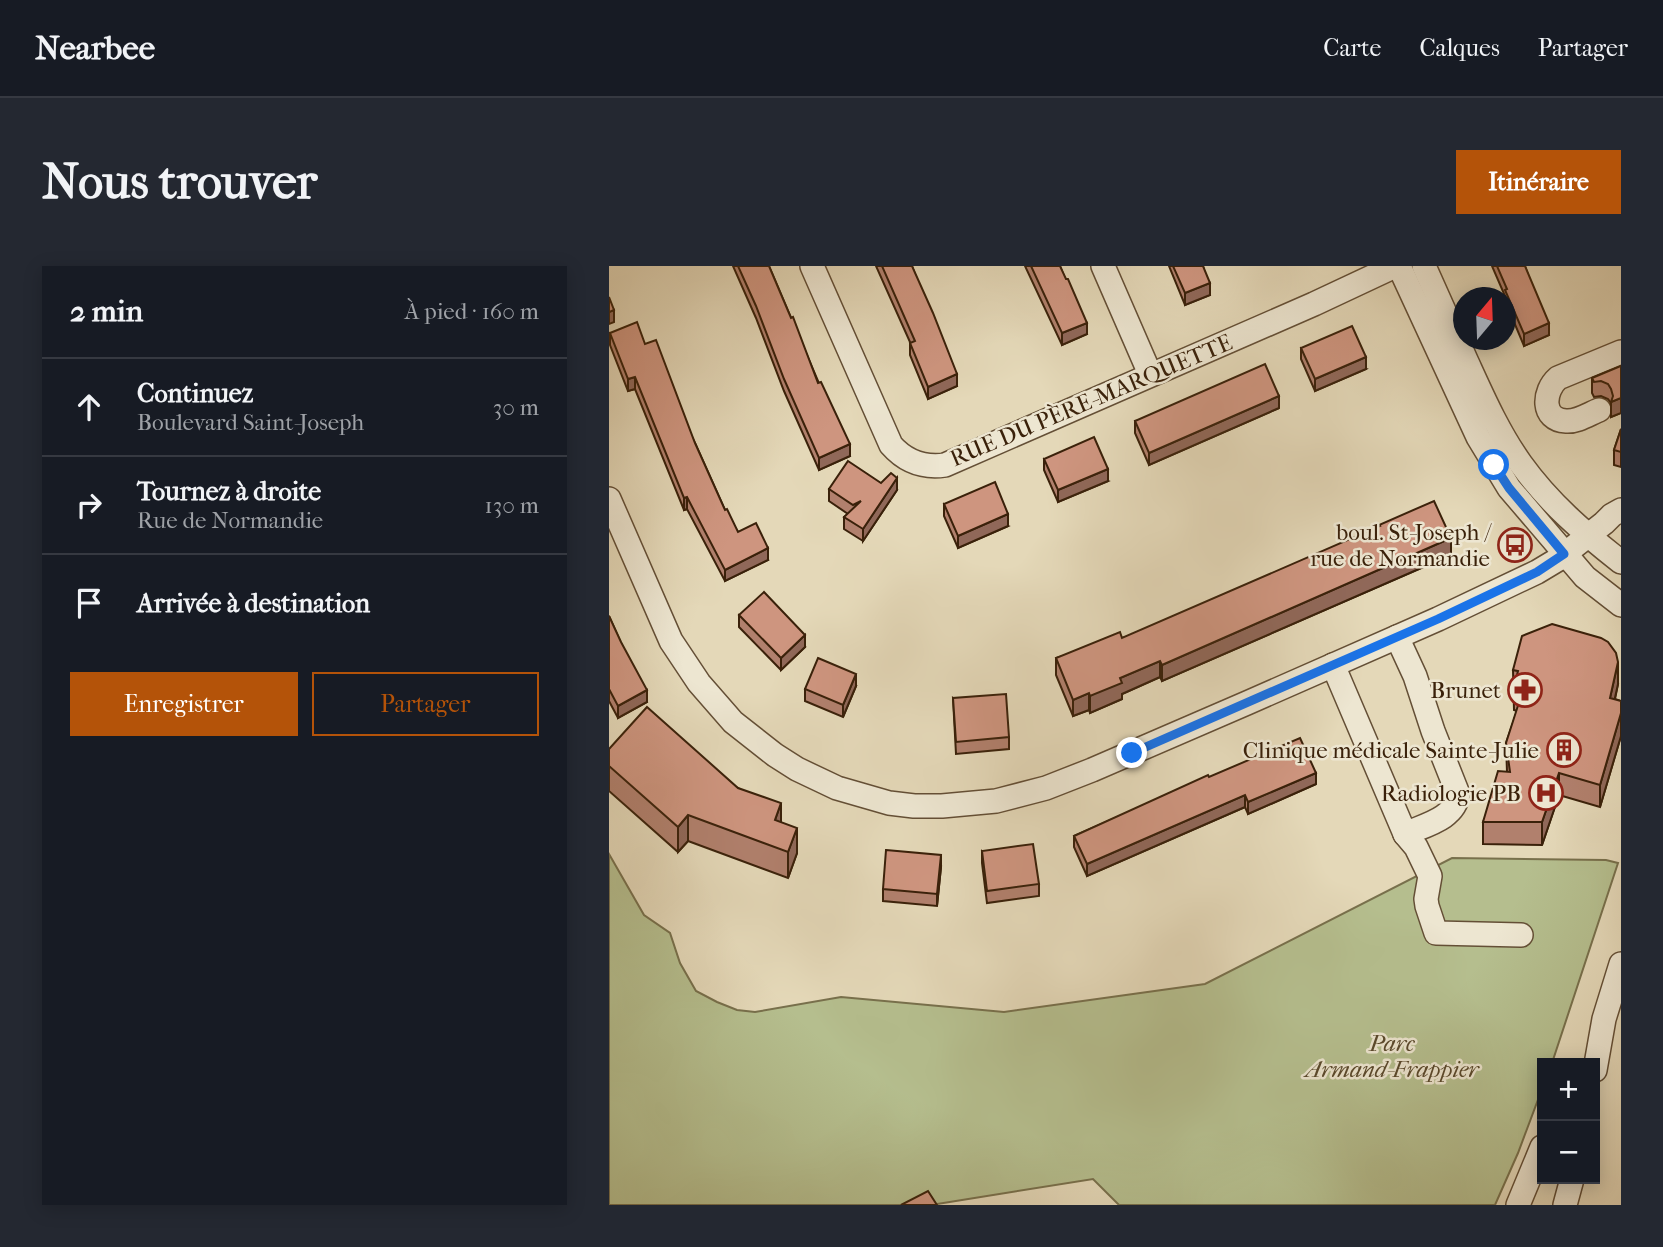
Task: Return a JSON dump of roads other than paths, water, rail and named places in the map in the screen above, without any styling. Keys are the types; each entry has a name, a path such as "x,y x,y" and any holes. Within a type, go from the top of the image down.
{"street":[{"name":"RUE DU PÈRE-MARQUETTE","path":"812,266 887,438 905,458 935,466 945,465 1397,266"},
{"path":"1103,266 1150,374"},
{"path":"1397,266 1483,447 1509,488 1584,577 1621,605"},
{"path":"1424,266 1479,388 1521,464 1551,501 1621,562"},
{"path":"1599,410 1572,421 1562,421 1554,417 1549,410 1547,392 1559,378 1621,352"},
{"path":"609,499 671,641 699,683 733,722 775,755 819,780 863,797 914,806 996,801 1046,788 1092,770 1397,637 1537,572 1621,510"},
{"path":"1397,637 1415,676 1458,794 1458,801 1450,813 1405,834"},
{"path":"1333,665 1405,834 1416,847 1430,876 1426,899 1436,933 1521,935"},
{"path":"1597,1058 1604,1019 1621,964"},
{"path":"1585,1058 1604,1019"},
{"path":"1518,1205 1537,1159"},
{"path":"1565,1205 1571,1184"}],"place":[{"name":"boul. St-Joseph / rue de Normandie","path":"1515,545"},
{"name":"Brunet","path":"1525,690"},
{"name":"Clinique médicale Sainte-Julie","path":"1564,750"},
{"name":"Radiologie PB","path":"1546,793"}],"park label":[{"name":"Parc Armand-Frappier","path":"1392,1056"}]}
